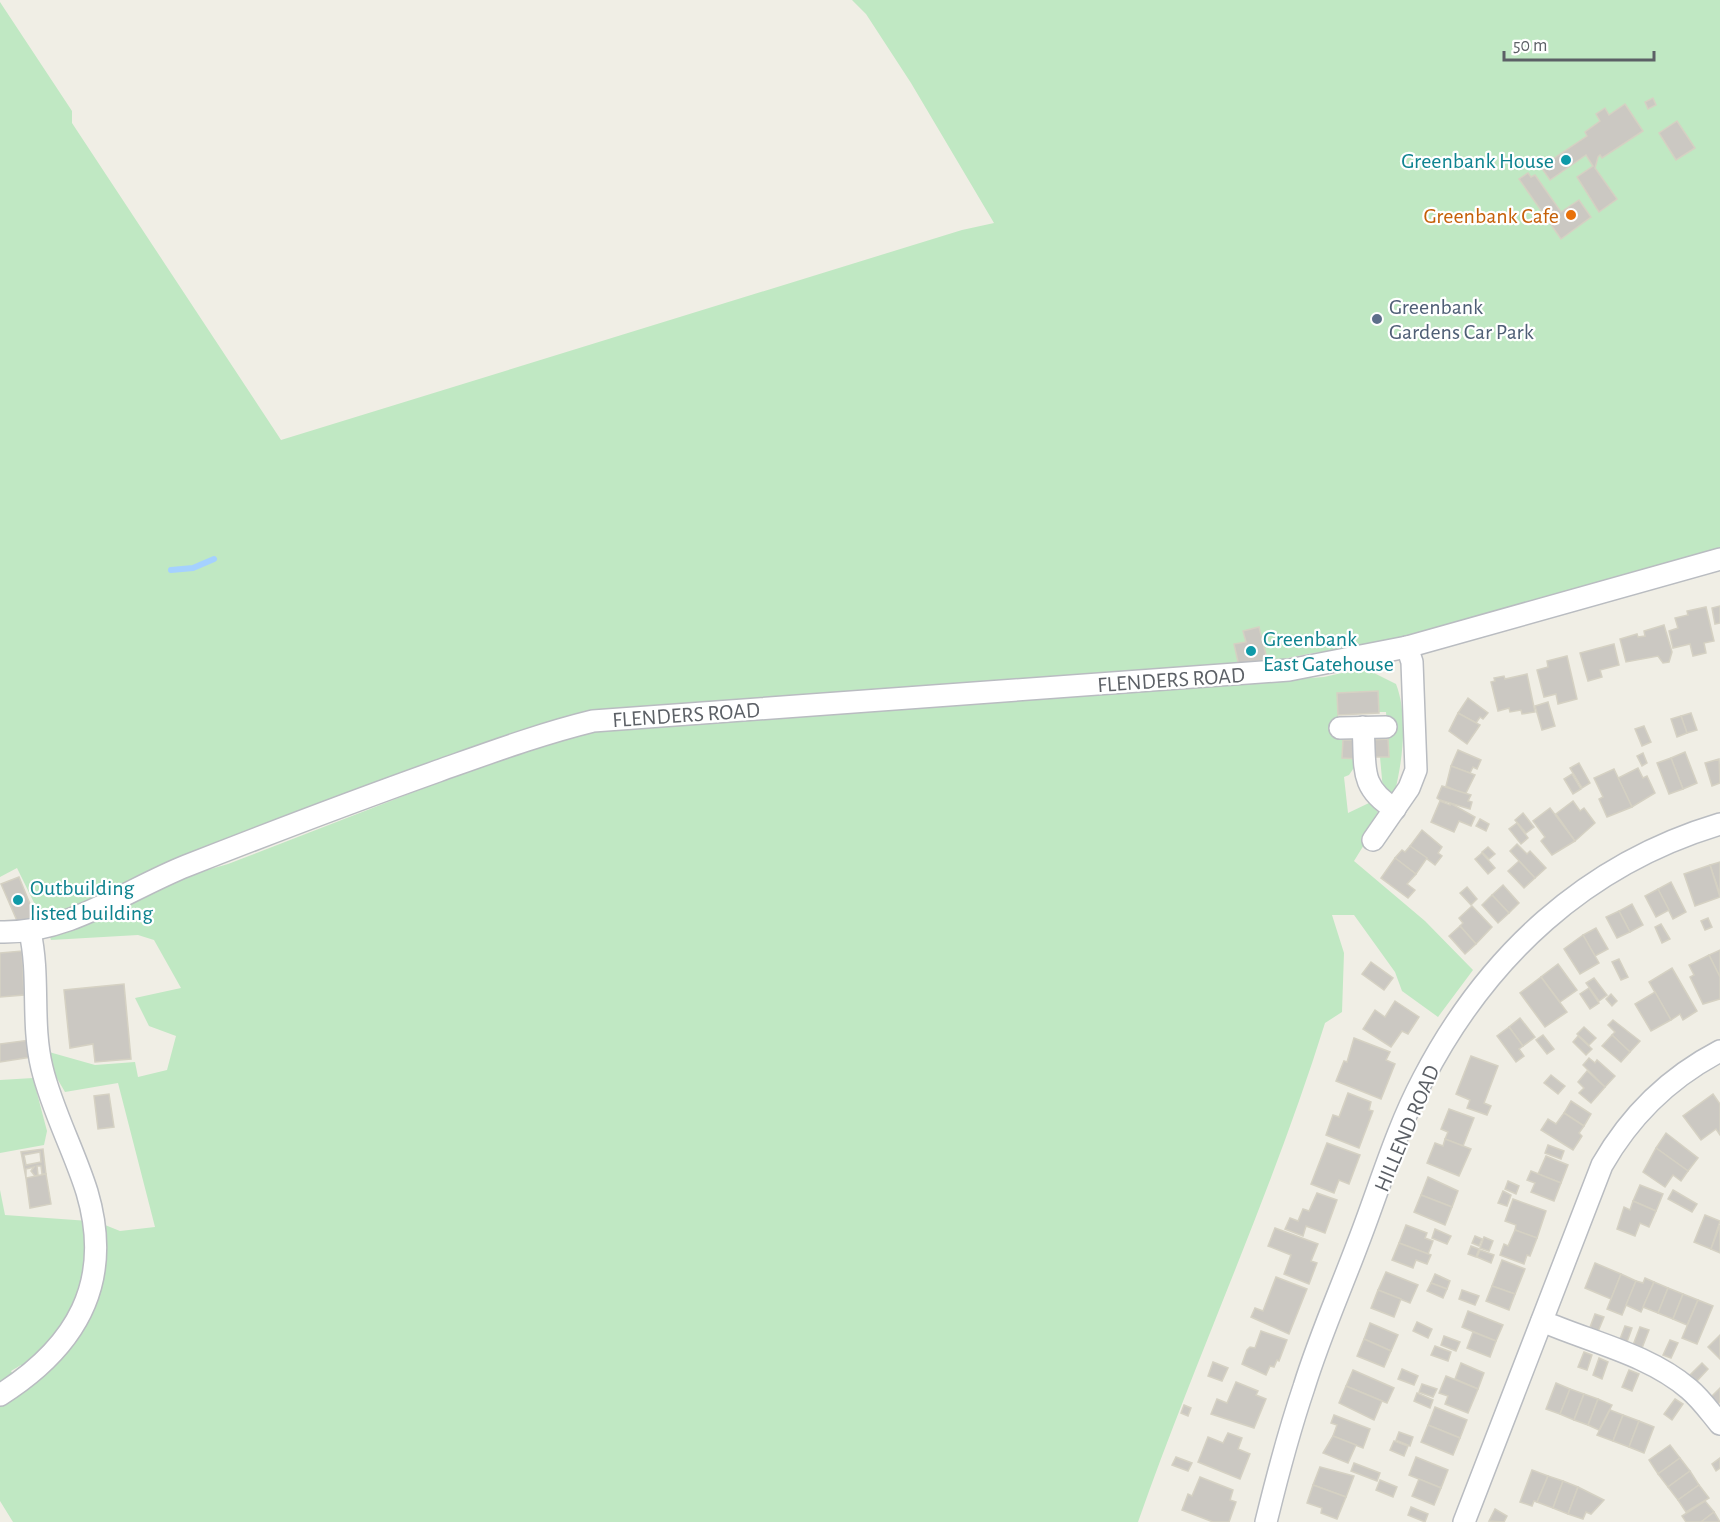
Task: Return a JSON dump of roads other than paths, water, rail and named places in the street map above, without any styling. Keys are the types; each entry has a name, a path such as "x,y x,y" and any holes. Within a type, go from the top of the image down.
{"street":[{"name":"FLENDERS ROAD","path":"0,932 30,932 121,899 183,867 387,789 552,731 593,721 1247,675 1290,670 1407,647 1720,559"},
{"path":"1373,840 1409,788 1417,756 1412,662 1407,647"},
{"path":"1363,727 1367,778 1371,791 1395,809"},
{"path":"1340,728 1386,727"},
{"name":"HILLEND ROAD","path":"1266,1522 1304,1385 1399,1137 1422,1080 1466,1007 1492,971 1546,918 1575,896 1634,859 1720,824"},
{"path":"0,1395 29,1377 57,1351 72,1330 87,1297 96,1253 94,1221 86,1191 42,1070 37,1042 36,982 30,932"},
{"path":"1464,1522 1602,1165 1618,1137 1663,1088 1720,1051"},
{"path":"1542,1321 1647,1362 1672,1376 1691,1390 1720,1424"}],"waterway":[{"path":"171,570 193,568 214,559"}],"place":[{"name":"Greenbank House","path":"1566,160"},
{"name":"Greenbank Cafe","path":"1571,215"},
{"name":"Greenbank Gardens Car Park","path":"1377,319"},
{"name":"Greenbank East Gatehouse","path":"1251,651"},
{"name":"Outbuilding listed building","path":"18,900"}]}
